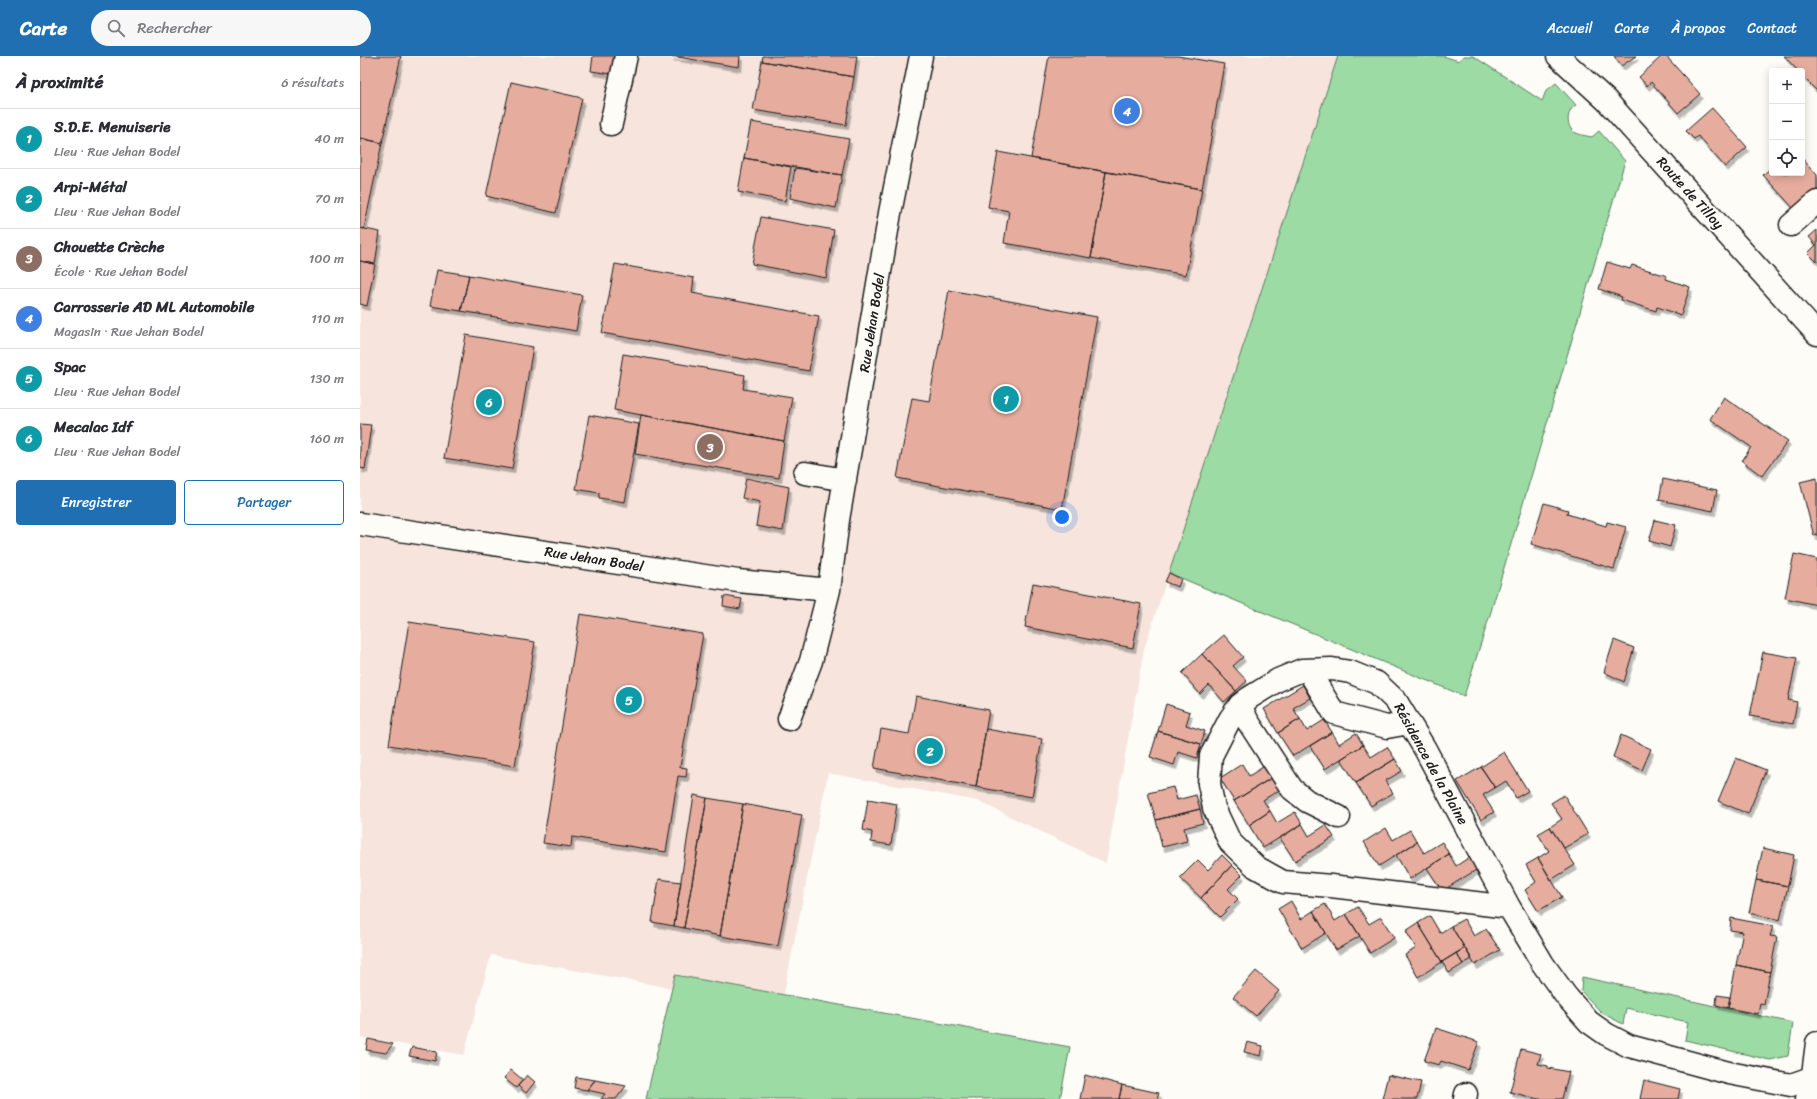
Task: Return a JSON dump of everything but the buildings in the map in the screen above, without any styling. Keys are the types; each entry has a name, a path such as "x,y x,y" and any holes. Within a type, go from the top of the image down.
{"street":[{"path":"611,124 626,56"},
{"name":"Rue Jehan Bodel","path":"789,718 811,661 829,590 845,480 890,213 921,56"},
{"name":"Route de Tilloy","path":"1558,56 1606,100 1817,334"},
{"path":"1791,224 1817,202"},
{"path":"805,473 845,480"},
{"name":"Rue Jehan Bodel","path":"360,524 738,581 829,590"},
{"name":"Résidence de la Plaine","path":"1332,669 1350,672 1377,683 1396,701 1425,749 1509,907 1331,886 1283,882 1256,867 1230,842 1214,808 1209,784 1211,756 1230,719 1240,705 1278,680 1308,670 1332,669"},
{"path":"1308,670 1334,713 1387,726 1409,723"},
{"path":"1240,705 1247,720 1292,789 1307,801 1338,817"},
{"path":"1509,907 1544,964 1566,996 1589,1022 1606,1034 1629,1046 1729,1073 1791,1085 1810,1092 1817,1043"}],"shaded area":[{"path":"360,56 1338,56 1144,649 1106,863 978,801 828,773 781,1008 491,955 464,1055 360,1037"}],"green space":[{"path":"1338,56 1443,56 1459,61 1463,56 1473,56 1542,101 1546,91 1556,83 1576,105 1571,110 1568,118 1571,129 1578,134 1592,137 1599,131 1625,161 1489,618 1464,696 1169,573"},
{"path":"675,975 1070,1047 1060,1099 646,1099"},
{"path":"1582,977 1793,1023 1788,1056 1770,1060 1685,1040 1688,1022 1626,1008 1623,1024 1602,1013 1581,991"}],"place":[{"name":"Carrosserie AD ML Automobile","path":"1127,111"},
{"name":"S.D.E. Menuiserie","path":"1006,399"},
{"name":"Mecalac Idf","path":"489,402"},
{"name":"Chouette Crèche","path":"710,447"},
{"name":"Spac","path":"629,700"},
{"name":"Arpi-Métal","path":"930,751"}]}
